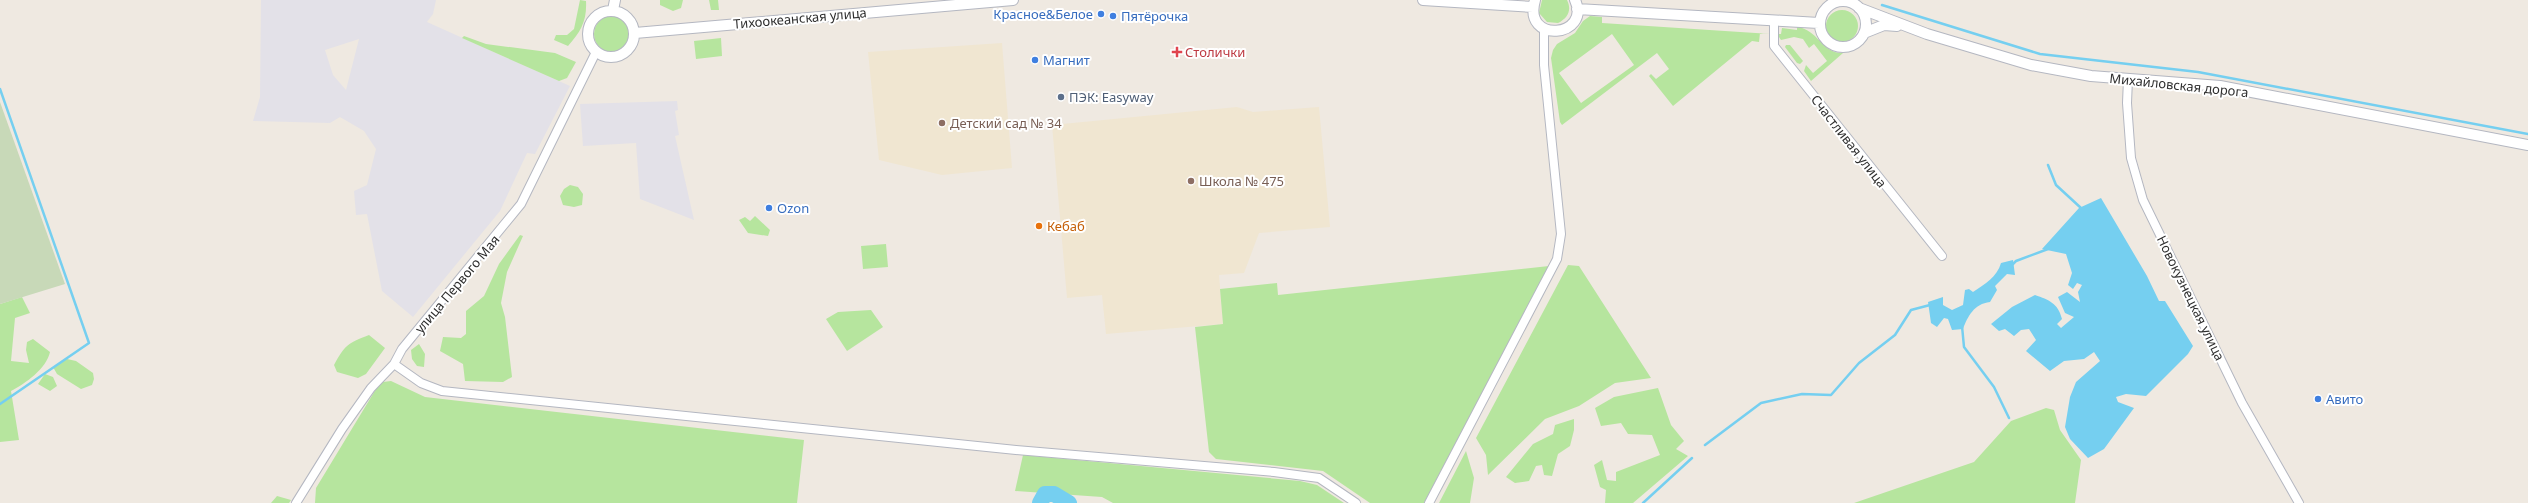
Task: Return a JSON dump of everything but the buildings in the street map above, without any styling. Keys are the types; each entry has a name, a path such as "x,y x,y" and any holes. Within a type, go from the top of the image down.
{"street":[{"name":"Тихоокеанская улица","path":"635,33 1013,0"},
{"path":"1423,0 1534,4 1535,20 1544,29 1554,32 1564,30 1576,19 1576,5 1819,23"},
{"path":"1849,1 1859,8 1865,20 1864,33 1853,45 1837,47 1823,37 1819,23 1828,4 1849,1"},
{"path":"614,5 628,17 635,33 629,50 622,55 604,56 596,52 588,39 590,25 599,14 614,5"},
{"name":"Михайловская дорога","path":"1859,8 1903,26 2031,65 2079,75 2220,86 2528,145"},
{"name":"Счастливая улица","path":"1774,20 1774,46 1942,256"},
{"name":"Михайловская дорога","path":"1864,33 1884,25 1903,26"},
{"path":"1429,503 1557,259 1561,234 1544,65 1544,29"},
{"name":"улица Первого Мая","path":"296,503 367,393 394,364 402,349 521,204 596,52"},
{"name":"Новокузнецкая улица","path":"2128,79 2127,103 2131,158 2142,200 2242,403 2299,503"},
{"path":"394,364 421,383 442,391 1008,449 1274,472 1319,478 1356,503"}],"shaded area":[{"path":"261,0 436,0 433,14 427,22 570,86 535,154 527,153 500,211 413,317 382,291 367,214 356,215 354,191 367,185 376,149 364,131 340,117 330,123 253,121 260,97","holes":["359,39 346,90 333,75 325,50"]},
{"name":"Детский сад № 34","path":"1002,43 1012,168 942,175 879,160 868,52"},
{"path":"677,101 678,110 675,111 679,135 675,136 694,220 640,199 636,143 583,146 580,104"},
{"name":"Школа № 475","path":"1237,107 1253,112 1319,107 1330,227 1259,233 1244,273 1219,275 1223,324 1106,334 1102,295 1067,298 1052,125"}],"green space":[{"path":"580,0 586,1 586,8 584,20 576,35 568,46 554,40 556,35 567,35 574,29"},
{"path":"660,0 683,0 681,8 673,11 660,5"},
{"path":"709,0 718,0 719,10 711,10"},
{"path":"1542,0 1567,0 1569,10 1567,16 1558,23 1547,22 1539,13"},
{"path":"1842,10 1853,15 1858,26 1853,37 1842,42 1831,37 1826,26 1831,15"},
{"path":"616,16 625,21 629,27 629,41 625,47 616,52 608,52 599,47 595,41 594,30 599,21 605,17"},
{"path":"1590,16 1602,17 1602,23 1760,33 1759,42 1752,41 1673,106 1649,76 1651,74 1656,79 1669,69 1657,53 1562,125 1560,122 1551,58 1553,50 1557,44 1575,33 1583,21","holes":["1612,34 1634,65 1581,103 1559,73"]},
{"path":"1797,27 1810,32 1830,50 1843,53 1811,81 1804,71 1806,65 1813,73 1827,61 1814,44 1809,48 1803,39 1794,37 1781,40 1777,34 1781,34 1782,28 1797,30"},
{"path":"464,36 486,44 555,53 576,62 567,78 559,81 462,38"},
{"path":"721,38 722,56 696,59 694,41"},
{"path":"1786,45 1790,45 1803,61 1800,64 1797,63 1785,47"},
{"path":"0,102 65,284 0,304"},
{"path":"570,185 578,187 583,194 582,205 574,207 563,205 560,196 564,189"},
{"path":"755,216 770,230 768,236 748,233 739,220 745,217 750,221"},
{"path":"520,235 523,236 507,272 501,303 505,317 512,377 503,382 465,381 463,364 440,351 443,337 461,338 466,334 466,311 484,296 499,264"},
{"path":"886,244 888,267 863,269 861,246"},
{"path":"1568,265 1579,266 1651,378 1615,383 1579,406 1545,419 1488,475 1486,455 1476,438"},
{"path":"1549,266 1424,503 1370,503 1323,471 1216,459 1209,452 1195,327 1223,324 1220,289 1277,283 1278,295"},
{"path":"22,297 30,313 15,318 11,361 29,363 26,350 27,342 33,339 50,352 48,358 35,375 11,391 19,440 0,442 0,304"},
{"path":"871,310 883,327 847,351 826,319 838,312"},
{"path":"369,335 385,348 366,374 358,378 337,372 334,365 344,349 356,340"},
{"path":"419,344 425,354 424,367 417,366 412,359 411,350"},
{"path":"67,359 76,361 93,373 94,379 92,385 81,389 57,374 53,367"},
{"path":"45,374 53,377 57,386 50,391 38,384"},
{"path":"391,381 425,397 804,440 797,503 315,503 316,488 376,389 383,382"},
{"path":"1658,388 1671,425 1684,441 1676,449 1688,456 1633,503 1605,503 1606,490 1600,487 1594,465 1602,460 1607,480 1616,481 1616,472 1660,455 1652,435 1628,434 1621,423 1601,426 1595,408 1614,397"},
{"path":"2046,408 2054,410 2060,430 2081,460 2075,503 1854,503 1974,462 2011,421"},
{"path":"1574,419 1574,430 1570,446 1558,454 1552,476 1544,475 1542,465 1536,466 1529,481 1515,483 1506,477 1533,444 1553,434 1555,425"},
{"path":"1466,451 1474,478 1470,503 1439,503"},
{"path":"1023,455 1300,481 1317,485 1344,503 1113,503 1102,497 1015,491"},
{"path":"277,496 291,500 289,503 271,503"}],"water":[{"path":"2101,198 2147,276 2159,301 2165,301 2193,346 2188,354 2146,396 2126,394 2116,397 2118,402 2134,408 2104,449 2088,458 2070,439 2065,427 2070,397 2076,382 2100,361 2094,352 2084,359 2064,361 2050,371 2026,351 2036,340 2029,329 2021,330 2014,336 2005,329 1999,331 1991,324 2012,307 2035,295 2049,301 2058,309 2062,319 2057,324 2061,328 2074,317 2065,313 2058,297 2067,292 2080,302 2078,292 2082,285 2077,283 2073,289 2068,285 2072,273 2066,254 2042,249 2079,208"},
{"path":"2013,260 2015,275 2007,274 1995,286 1997,290 1990,302 1980,305 1972,311 1963,329 1952,330 1948,319 1944,318 1937,327 1931,323 1928,302 1943,297 1943,305 1952,310 1963,305 1965,290 1969,289 1973,292 1994,276 2001,263"}],"waterway":[{"path":"1882,5 2040,54 2198,72 2528,134"},
{"path":"0,89 89,343 0,404"},
{"path":"2048,165 2056,185 2081,208"},
{"path":"2011,266 2016,261 2048,249"},
{"path":"1705,445 1761,403 1802,394 1831,395 1859,363 1895,335 1911,310 1930,305"},
{"path":"1962,326 1964,347 1994,387 2009,418"},
{"path":"1643,503 1692,458"},
{"path":"1040,503 1045,494 1054,494 1069,503"}],"place":[{"name":"Красное&Белое","path":"1101,14"},
{"name":"Пятёрочка","path":"1113,16"},
{"name":"Столички","path":"1177,52"},
{"name":"Магнит","path":"1035,60"},
{"name":"ПЭК: Easyway","path":"1061,97"},
{"name":"Детский сад № 34","path":"942,123"},
{"name":"Школа № 475","path":"1191,181"},
{"name":"Ozon","path":"769,208"},
{"name":"Кебаб","path":"1039,226"},
{"name":"Авито","path":"2318,399"}]}
